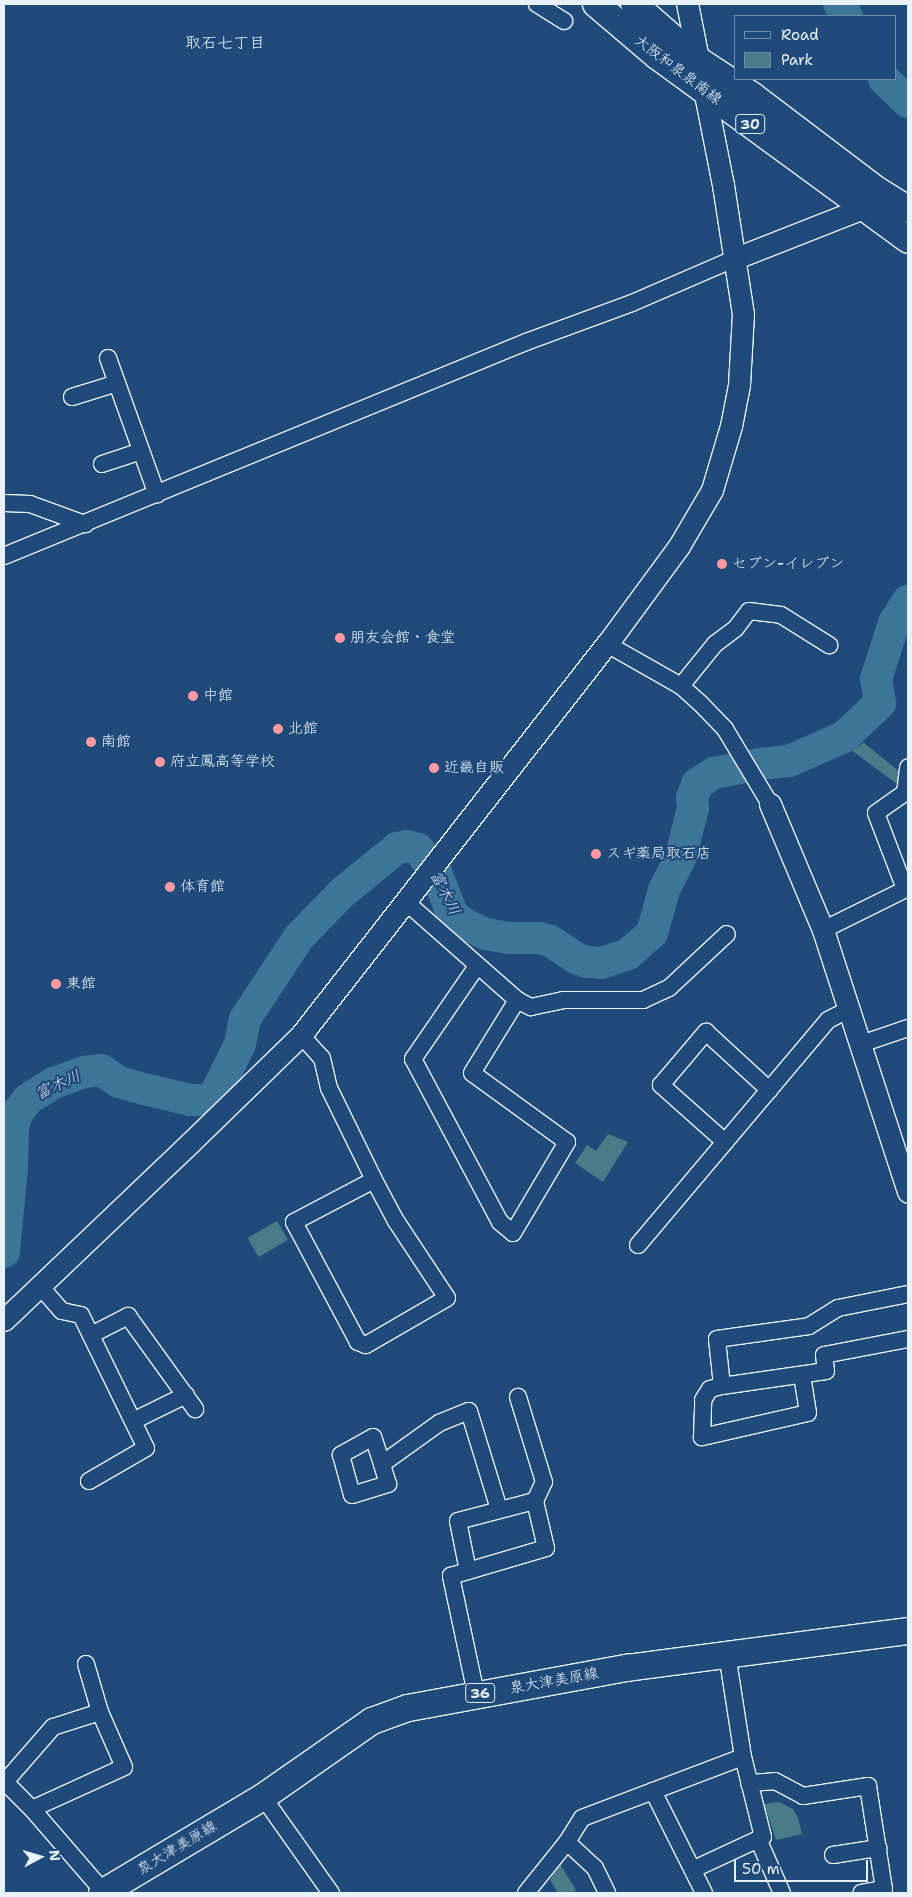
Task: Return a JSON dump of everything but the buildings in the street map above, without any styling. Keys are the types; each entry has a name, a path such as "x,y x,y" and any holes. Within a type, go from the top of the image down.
{"main road":[{"name":"大阪和泉泉南線","path":"596,4 657,56 706,92 870,199 908,209"},
{"name":"大阪和泉泉南線","path":"634,4 698,60 753,96 870,199 908,240"},
{"name":"泉大津美原線","path":"103,1893 263,1797 372,1721 408,1708 476,1694 727,1654 908,1631"}],"street":[{"path":"537,4 564,21"},
{"path":"4,1320 301,1035 607,644 679,546 712,490 731,426 739,385 743,314 736,258 706,92 687,4"},
{"path":"4,556 157,495 526,342 632,303 870,199"},
{"path":"108,358 157,495"},
{"path":"72,397 117,383"},
{"path":"102,464 141,450"},
{"path":"4,503 30,504 85,524"},
{"path":"681,686 714,644 736,628 749,611 781,615 829,645"},
{"path":"607,644 681,686 725,729 770,804 823,930 908,1192"},
{"path":"823,930 907,889 876,814 905,793 908,768"},
{"path":"406,902 476,966 517,1000 531,1007 563,1000 642,1000 669,988 727,934"},
{"path":"476,966 413,1058 500,1222 513,1233 567,1142 472,1073 517,1000"},
{"path":"638,1245 828,1020 850,1010"},
{"path":"861,1044 908,1028"},
{"path":"725,1142 661,1085 706,1032 769,1090"},
{"path":"301,1035 322,1058 329,1088 396,1221 447,1298 366,1345 358,1342 294,1222 374,1180"},
{"path":"40,1286 62,1311 81,1315 146,1448 89,1481"},
{"path":"722,1386 717,1338 809,1326 838,1308 908,1294"},
{"path":"91,1335 128,1316 195,1409"},
{"path":"802,1375 808,1413 702,1437 703,1400 710,1389 722,1386 802,1375 826,1372 824,1355 908,1339"},
{"path":"133,1421 186,1395"},
{"path":"476,1694 452,1576 546,1548 535,1501 544,1482 518,1397"},
{"path":"382,1464 439,1423 469,1411 500,1509"},
{"path":"468,1571 458,1521 535,1501"},
{"path":"694,1869 763,1837 744,1757 727,1654"},
{"path":"32,1809 124,1768 100,1712 86,1664"},
{"path":"100,1712 53,1727 4,1782 32,1809 103,1893"},
{"path":"526,1893 568,1842 582,1818 744,1757"},
{"path":"749,1782 775,1781 803,1796 868,1786 884,1889 861,1893"},
{"path":"653,1791 694,1869 704,1893"},
{"path":"263,1797 330,1893"},
{"path":"758,1839 782,1893"},
{"path":"568,1842 596,1868 608,1893"},
{"path":"833,1855 878,1848"}],"green space":[{"path":"864,743 900,772 897,784 851,750"},
{"path":"608,1134 628,1142 603,1182 575,1163 587,1145 596,1151"},
{"path":"277,1221 288,1240 259,1257 248,1238"},
{"path":"779,1802 793,1809 798,1818 802,1834 776,1840 764,1804"},
{"path":"560,1864 576,1890 570,1893 558,1893 550,1880"}],"waterway":[{"name":"富木川","path":"839,4 846,15"},
{"name":"富木川","path":"885,80 908,102"},
{"name":"富木川","path":"4,1252 12,1167 13,1127 18,1112 28,1099 54,1083 84,1072 101,1070 119,1082 136,1087 190,1100 208,1100 217,1091 240,1044 245,1019 299,937 342,893 397,848 407,846 418,849 436,872 450,909 457,919 468,926 486,934 509,938 540,938 550,941 578,959 588,962 601,963 628,954 652,933 664,890 680,859 693,808 692,798 697,784 714,773 760,764 789,761 844,737 880,703 876,679 894,623 908,601"}],"place":[{"name":"セブン-イレブン","path":"722,564"},
{"name":"朋友会館・食堂","path":"340,638"},
{"name":"中館","path":"193,696"},
{"name":"北館","path":"278,729"},
{"name":"南館","path":"91,742"},
{"name":"府立鳳高等学校","path":"160,762"},
{"name":"近畿自販","path":"434,768"},
{"name":"スギ薬局取石店","path":"596,854"},
{"name":"体育館","path":"170,887"},
{"name":"東館","path":"56,984"}],"district":[{"name":"取石七丁目","path":"225,43"}]}
